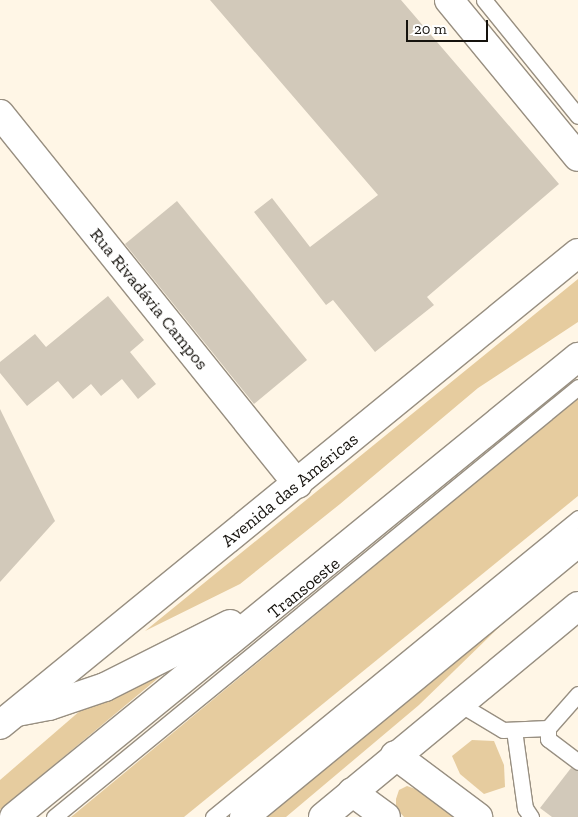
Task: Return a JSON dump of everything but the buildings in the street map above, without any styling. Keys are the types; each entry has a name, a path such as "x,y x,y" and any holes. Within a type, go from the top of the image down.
{"main road":[{"path":"449,0 578,157"},
{"name":"Rua Rivadávia Campos","path":"0,114 298,484"},
{"name":"Avenida das Américas","path":"8,719 298,484 578,253"},
{"path":"14,817 578,357"},
{"path":"244,817 578,543"},
{"path":"8,719 105,687 206,637 292,589"},
{"path":"323,817 395,754 578,606"},
{"path":"395,754 478,817"},
{"path":"352,792 386,817"}],"lane":[{"path":"484,0 578,116"},
{"name":"Transoeste","path":"54,817 578,387"},
{"path":"213,817 578,518"},
{"path":"578,694 548,728 548,739 578,762"},
{"path":"458,703 503,730 548,728"},
{"path":"514,730 525,808 531,817"}],"shaded area":[{"path":"578,279 578,322 478,388 340,504 240,584 145,631"},
{"path":"578,398 578,496 184,817 71,817"},
{"path":"530,597 419,705 286,817 257,817"},
{"path":"181,659 0,810 0,780 81,710 109,693"},
{"path":"472,740 494,741 504,765 505,787 484,794 460,774 452,756"},
{"path":"407,786 427,793 458,817 404,817 396,808 396,799 399,790"}]}
